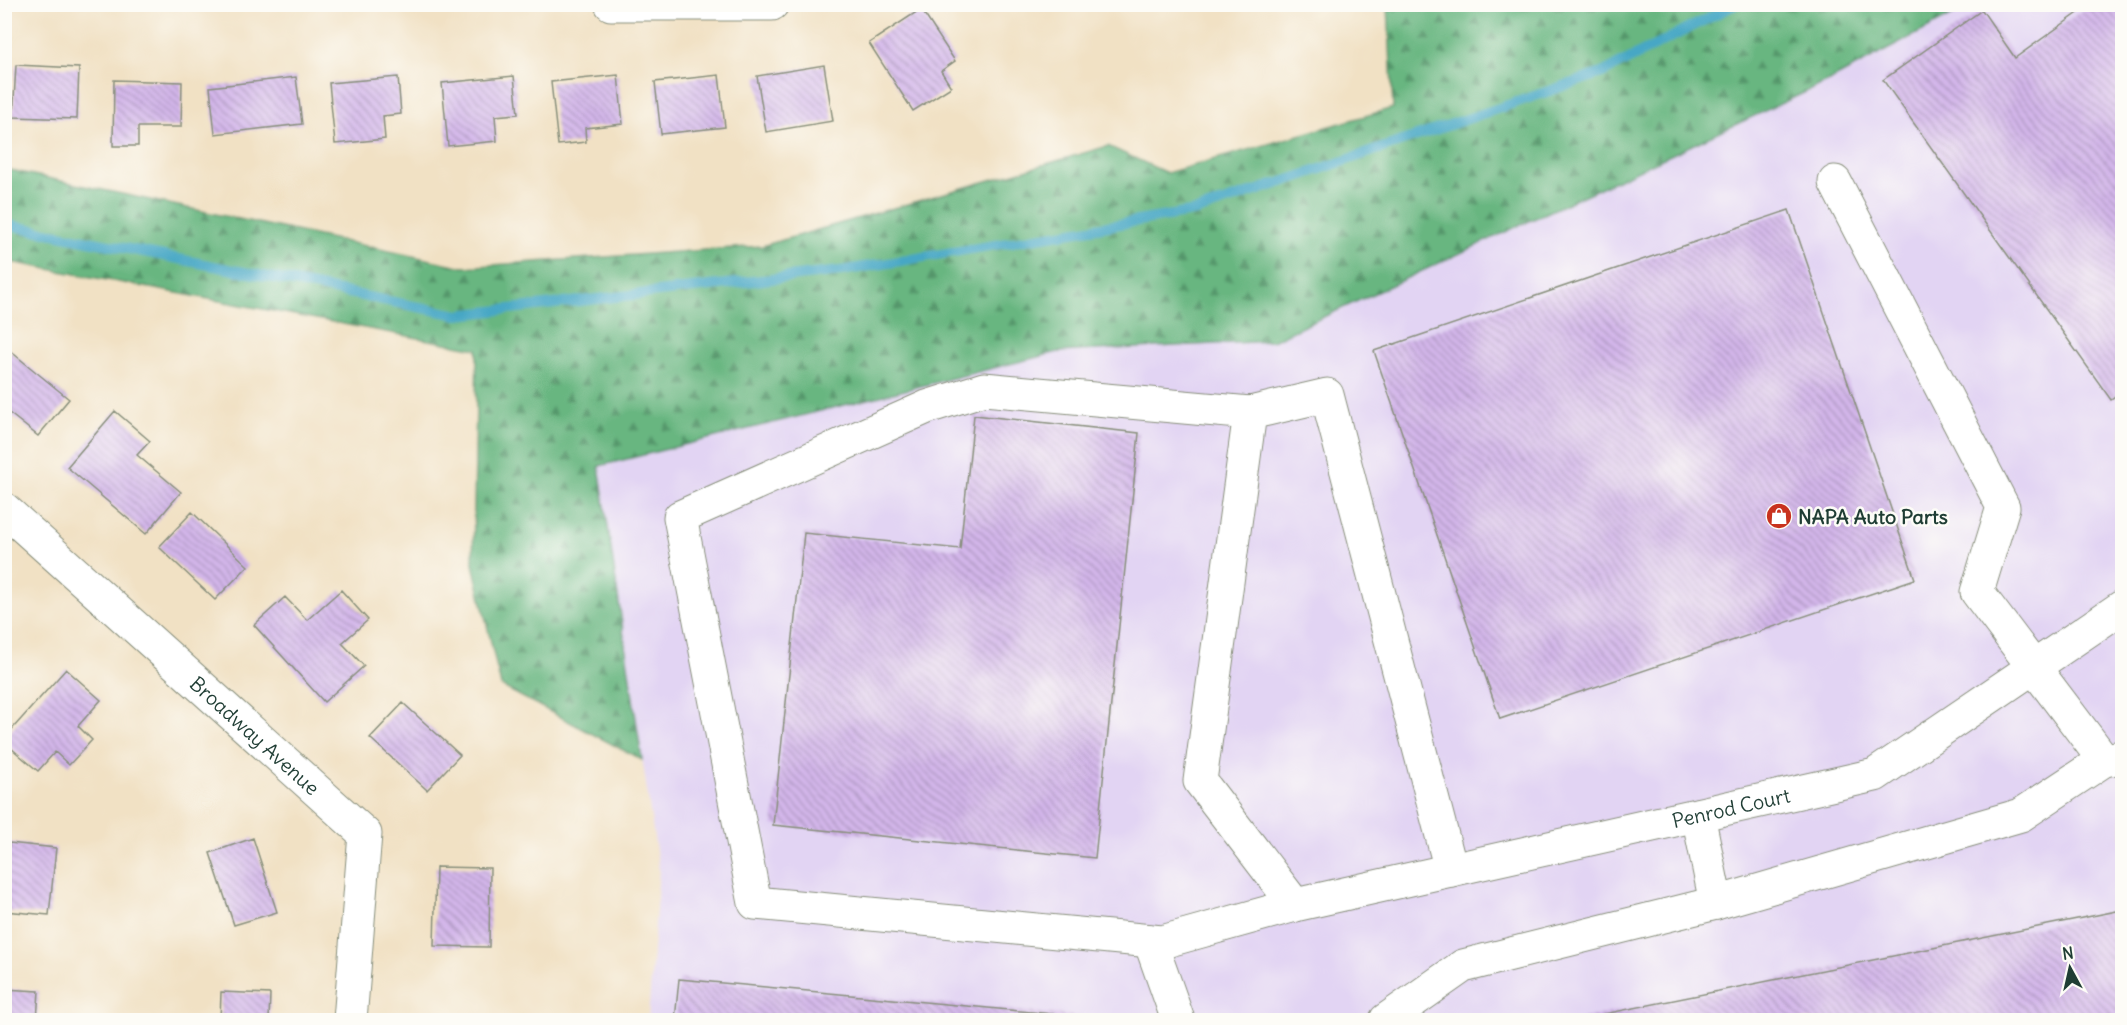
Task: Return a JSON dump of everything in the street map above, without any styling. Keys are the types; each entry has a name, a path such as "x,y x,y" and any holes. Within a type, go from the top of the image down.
{"street":[{"path":"610,4 772,4"},
{"path":"1386,1020 1463,966 1716,903 2021,816 2113,758 2035,667 1977,592 2003,507 1835,182"},
{"name":"Penrod Court","path":"1250,413 984,389 927,407 680,517 754,903 1162,942 1295,905 1875,776 2122,607"},
{"path":"1295,905 1200,781 1250,413 1327,395 1451,870"},
{"name":"Broadway Avenue","path":"4,509 365,834 350,1020"},
{"path":"1698,815 1716,903"},
{"path":"1150,941 1178,1020"}],"shaded area":[{"path":"1971,5 2122,5 2122,1020 648,1020 659,870 598,466 1058,352 1272,341 1827,82"}],"green space":[{"path":"1388,5 1971,5 1827,82 1272,341 1058,352 599,466 642,760 501,686 473,564 477,349 5,261 5,169 464,267 762,246 1108,146 1167,173 1393,108"}],"building":[{"path":"2091,4 2122,4 2122,392 2111,400 1883,80 1982,10 2015,58"},
{"path":"921,9 955,61 941,71 951,87 913,111 869,43"},
{"path":"16,65 79,68 77,119 13,117"},
{"path":"824,65 833,121 766,132 757,76"},
{"path":"618,75 623,124 585,128 586,142 558,145 551,82"},
{"path":"719,75 725,127 661,134 655,82"},
{"path":"514,76 518,114 495,116 497,141 448,146 442,83"},
{"path":"296,77 302,124 215,134 210,87"},
{"path":"398,77 401,114 383,116 385,139 335,144 329,83"},
{"path":"114,80 182,82 181,127 138,127 138,146 113,146"},
{"path":"1789,210 1915,579 1500,719 1374,351"},
{"path":"9,350 69,399 38,436 4,409 4,355"},
{"path":"115,411 150,441 137,455 181,492 146,534 67,467"},
{"path":"974,415 1139,433 1095,858 773,825 804,533 960,549"},
{"path":"192,512 248,566 215,600 159,547"},
{"path":"341,590 368,620 342,643 364,666 324,702 254,625 285,597 307,620"},
{"path":"66,669 101,700 78,726 92,740 69,765 55,752 38,771 4,742 4,738"},
{"path":"403,703 460,755 427,790 370,738"},
{"path":"253,838 277,912 234,925 210,853"},
{"path":"9,843 56,848 49,915 4,911 4,886"},
{"path":"436,867 490,868 489,947 434,946"},
{"path":"2122,910 2122,1020 1579,1020 1579,1019"},
{"path":"679,979 1106,1019 1106,1020 675,1020"},
{"path":"4,989 39,991 37,1020 4,1020"},
{"path":"221,992 270,994 269,1020 220,1020"}],"waterway":[{"path":"4,224 458,315 841,271 1197,211 1602,73 1736,4"}],"place":[{"name":"NAPA Auto Parts","path":"1779,516"}]}
